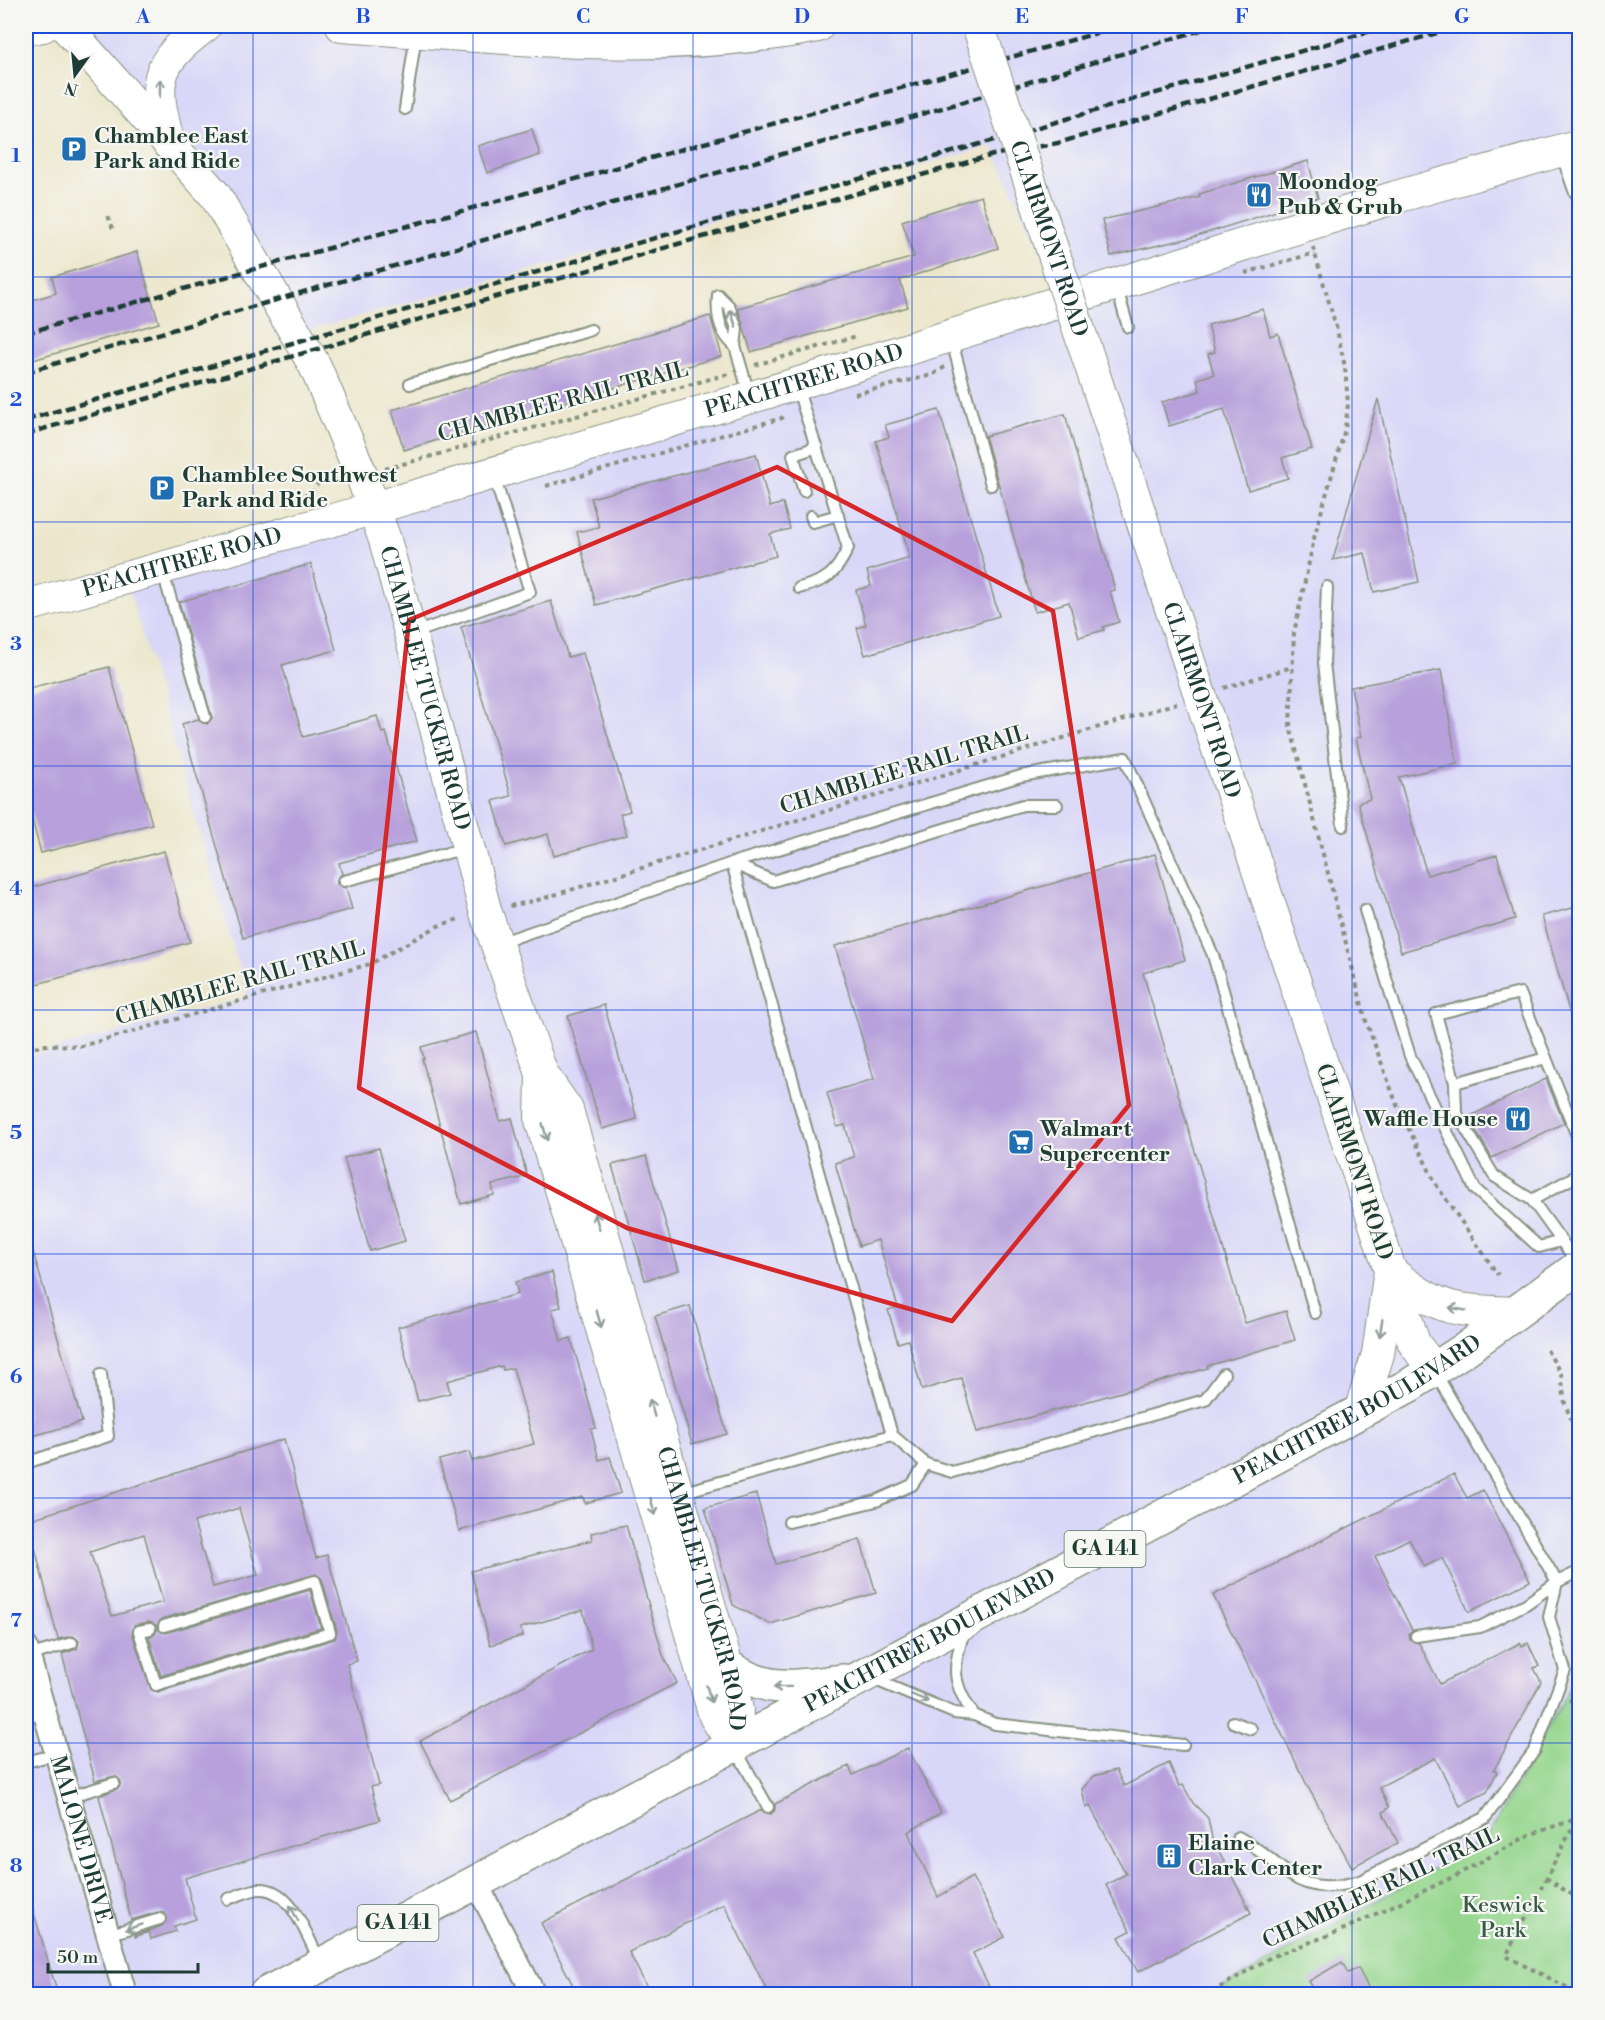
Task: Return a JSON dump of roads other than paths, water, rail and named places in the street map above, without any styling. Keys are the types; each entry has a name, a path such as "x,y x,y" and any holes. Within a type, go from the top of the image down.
{"highway":[{"name":"PEACHTREE BOULEVARD","path":"266,1995 475,1881 735,1747 1360,1412 1434,1370 1516,1313 1573,1258"},
{"path":"726,1666 742,1677 768,1687 864,1678"}],"main road":[{"path":"26,29 43,26"},
{"name":"CHAMBLEE TUCKER ROAD","path":"65,26 215,195 315,366 375,508 412,633 497,943 542,1074 567,1110 726,1666 737,1710 735,1747"},
{"path":"169,145 162,119 159,85 163,66 175,49 205,26"},
{"path":"342,26 425,30 542,42 633,43 723,40 818,26"},
{"name":"CLAIRMONT ROAD","path":"979,27 1414,1343 1434,1370"},
{"name":"PEACHTREE ROAD","path":"26,606 375,508 750,396 792,397 951,337 1396,197 1573,147"},
{"name":"CHAMBLEE TUCKER ROAD","path":"542,1074 541,1120 715,1716 735,1747"},
{"path":"1389,1267 1436,1304 1459,1310 1516,1313"},
{"path":"1360,1412 1378,1354 1389,1267"}],"street":[{"path":"1573,147 1580,189"},
{"name":"MALONE DRIVE","path":"28,1660 35,1715 57,1754 125,1995"},
{"path":"475,1881 534,1995"}],"lane":[{"path":"405,109 425,30"},
{"path":"1116,285 1128,327"},
{"path":"410,384 591,330"},
{"path":"951,337 991,485"},
{"path":"735,346 750,396"},
{"path":"792,397 817,447 848,548 838,570 818,584 799,588"},
{"path":"804,491 793,455 817,447"},
{"path":"412,633 530,592 494,472"},
{"path":"811,516 813,522 838,515"},
{"path":"161,569 205,717"},
{"path":"1327,587 1324,663 1343,826"},
{"path":"497,943 732,862 1020,776 1125,758 1213,955 1315,1313"},
{"path":"732,862 773,881 1023,805 1057,805"},
{"path":"344,881 469,847"},
{"path":"732,862 892,1435 926,1464 952,1472 1205,1400 1224,1374"},
{"path":"1365,910 1410,1056 1475,1189 1539,1247 1573,1258"},
{"path":"1532,1200 1579,1176 1576,1136 1520,993 1436,1014 1455,1083 1456,1113 1494,1176 1532,1200 1573,1258"},
{"path":"1455,1083 1546,1058"},
{"path":"1238,1837 1256,1847 1292,1879 1315,1885 1338,1887 1360,1881 1485,1818 1535,1750 1564,1670 1549,1617 1557,1582 1434,1370"},
{"path":"26,1463 108,1436 101,1374"},
{"path":"677,1493 892,1435"},
{"path":"789,1522 876,1501 912,1485 926,1464"},
{"path":"1416,1636 1480,1627 1526,1604 1557,1582 1580,1571"},
{"path":"150,1629 140,1632 156,1685 330,1633 315,1581 164,1626"},
{"path":"968,1622 958,1650 954,1679 962,1699 974,1715"},
{"path":"28,1660 72,1644"},
{"path":"864,1678 954,1713 974,1715 995,1724 1183,1745"},
{"path":"1233,1722 1251,1729"},
{"path":"735,1747 768,1807"},
{"path":"26,1762 57,1754"},
{"path":"69,1797 114,1783"},
{"path":"228,1899 260,1889 278,1893 288,1902 321,1964"},
{"path":"108,1935 160,1919"}],"railway":[{"path":"26,333 1122,26"},
{"path":"26,372 963,102 1214,26"},
{"path":"26,420 1388,26"},
{"path":"26,434 678,244 993,155 1058,143 1461,26"}],"place":[{"name":"Chamblee East Park and Ride","path":"74,149"},
{"name":"Moondog Pub & Grub","path":"1259,195"},
{"name":"Chamblee Southwest Park and Ride","path":"162,488"},
{"name":"Waffle House","path":"1518,1119"},
{"name":"Walmart Supercenter","path":"1021,1142"},
{"name":"Elaine Clark Center","path":"1169,1856"}],"park label":[{"name":"Keswick Park","path":"1503,1918"}]}
